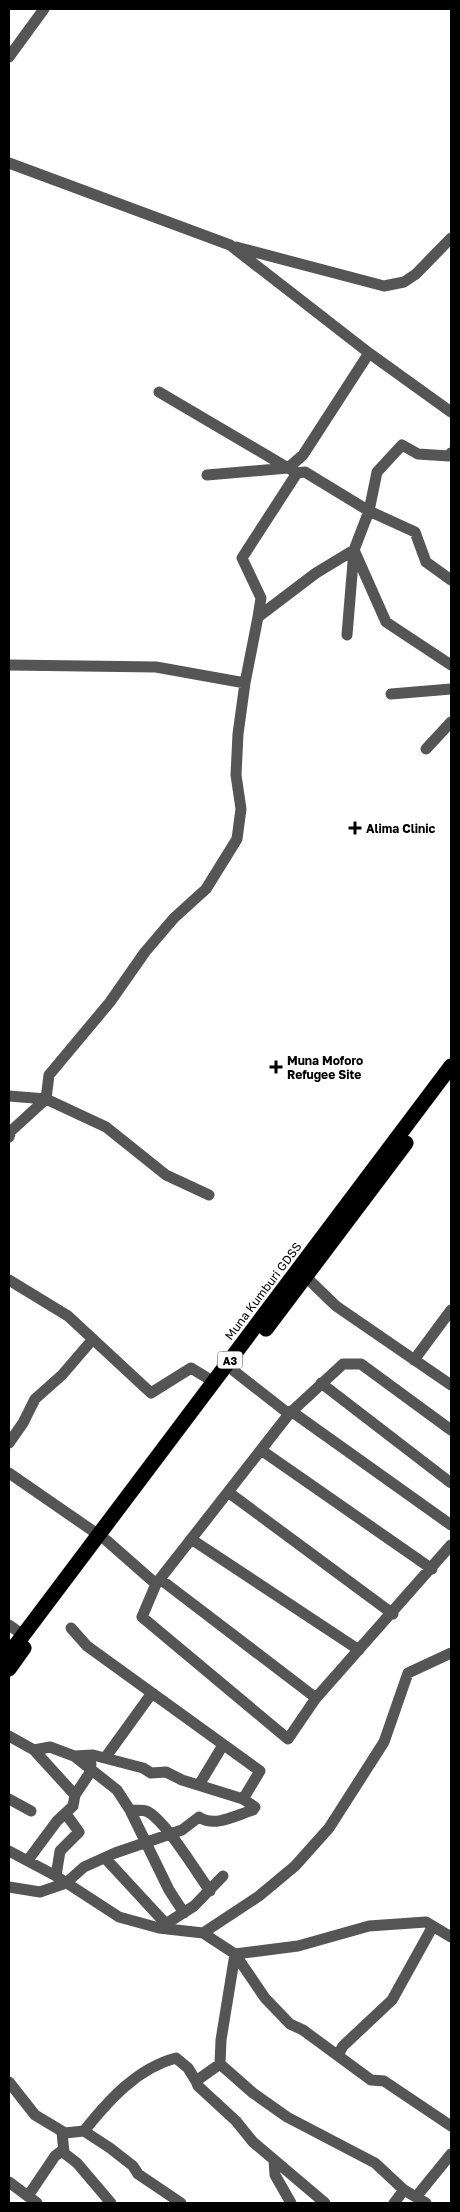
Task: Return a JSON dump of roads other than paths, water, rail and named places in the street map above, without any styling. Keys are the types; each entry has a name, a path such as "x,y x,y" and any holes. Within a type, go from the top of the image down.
{"highway":[{"name":"Muna Kumburi GDSS","path":"9,1668 214,1382 451,1066"},
{"name":"Muna Kumburi GDSS","path":"9,1654 234,1371 451,1083"}],"street":[{"path":"9,57 44,9"},
{"path":"9,163 230,245 384,286 404,282 416,274 451,238"},
{"path":"230,245 369,353 451,412"},
{"path":"9,1137 11,1131 46,1099 48,1075 110,1002 145,952 174,918 206,889 237,839 240,809 236,775 238,734 245,683 262,598 242,558 293,471 369,353"},
{"path":"159,392 293,471"},
{"path":"347,634 354,550 369,511 377,472 402,445 418,454 449,456 451,453"},
{"path":"207,475 305,472 369,511 415,532 426,562 451,580"},
{"path":"258,618 316,573 354,550"},
{"path":"354,550 386,622 451,665"},
{"path":"9,665 156,668 245,683"},
{"path":"391,694 451,689"},
{"path":"426,749 451,722"},
{"path":"9,1096 46,1099 106,1127 166,1175 209,1195"},
{"path":"306,1276 336,1306 451,1385"},
{"path":"9,1280 68,1316 151,1393 191,1368 214,1382"},
{"path":"414,1360 451,1310"},
{"path":"9,1443 23,1424 35,1399 62,1374 94,1339"},
{"path":"451,1430 360,1364 343,1364 290,1413 158,1581 142,1617 288,1738 316,1698 393,1614 451,1545"},
{"path":"234,1371 290,1413 451,1526"},
{"path":"321,1383 451,1482"},
{"path":"261,1450 432,1569"},
{"path":"9,1473 103,1537 158,1581 316,1698"},
{"path":"228,1492 393,1614"},
{"path":"191,1540 359,1650"},
{"path":"9,1625 23,1635"},
{"path":"71,1628 87,1646 260,1771 243,1799"},
{"path":"203,1933 258,1896 307,1854 334,1822 384,1742 408,1673 451,1653"},
{"path":"28,1860 57,1821 73,1806 75,1795 99,1757 152,1693"},
{"path":"9,1736 34,1750 75,1795"},
{"path":"199,1784 223,1745"},
{"path":"9,1887 40,1892 84,1867 136,1844 172,1835 199,1817 206,1822 217,1823 253,1810 255,1806 243,1799 182,1780 166,1772 151,1773 143,1768 99,1757 74,1756 50,1747 34,1750"},
{"path":"74,1756 117,1790 130,1810 169,1890 184,1913"},
{"path":"9,1799 31,1811"},
{"path":"130,1810 148,1812 172,1835 210,1891"},
{"path":"61,1879 60,1852 79,1832 66,1814"},
{"path":"9,1851 61,1879 119,1917 203,1933 235,1954 265,1998 290,2024 338,2055 371,2080 384,2081 451,2125"},
{"path":"105,1858 163,1926"},
{"path":"163,1926 184,1913 210,1891 222,1876"},
{"path":"235,1954 298,1946 369,1926 426,1922 451,1937"},
{"path":"338,2055 344,2046 375,2019 392,2000 433,1926"},
{"path":"196,2081 220,2064 235,1954"},
{"path":"84,2131 133,2080 162,2062 176,2058 188,2068 198,2086 236,2121 253,2142 325,2203"},
{"path":"220,2064 287,2118 375,2163 404,2190 421,2200 451,2154"},
{"path":"9,2082 35,2114 62,2132 84,2131 133,2166 138,2174 181,2203"},
{"path":"62,2132 64,2153 77,2163 111,2203"},
{"path":"9,2182 32,2200 55,2156 64,2150"},
{"path":"274,2160 275,2175 291,2203"},
{"path":"394,2203 404,2190"}],"place":[{"name":"Alima Clinic","path":"355,828"},
{"name":"Muna Moforo Refugee Site","path":"276,1067"}]}
